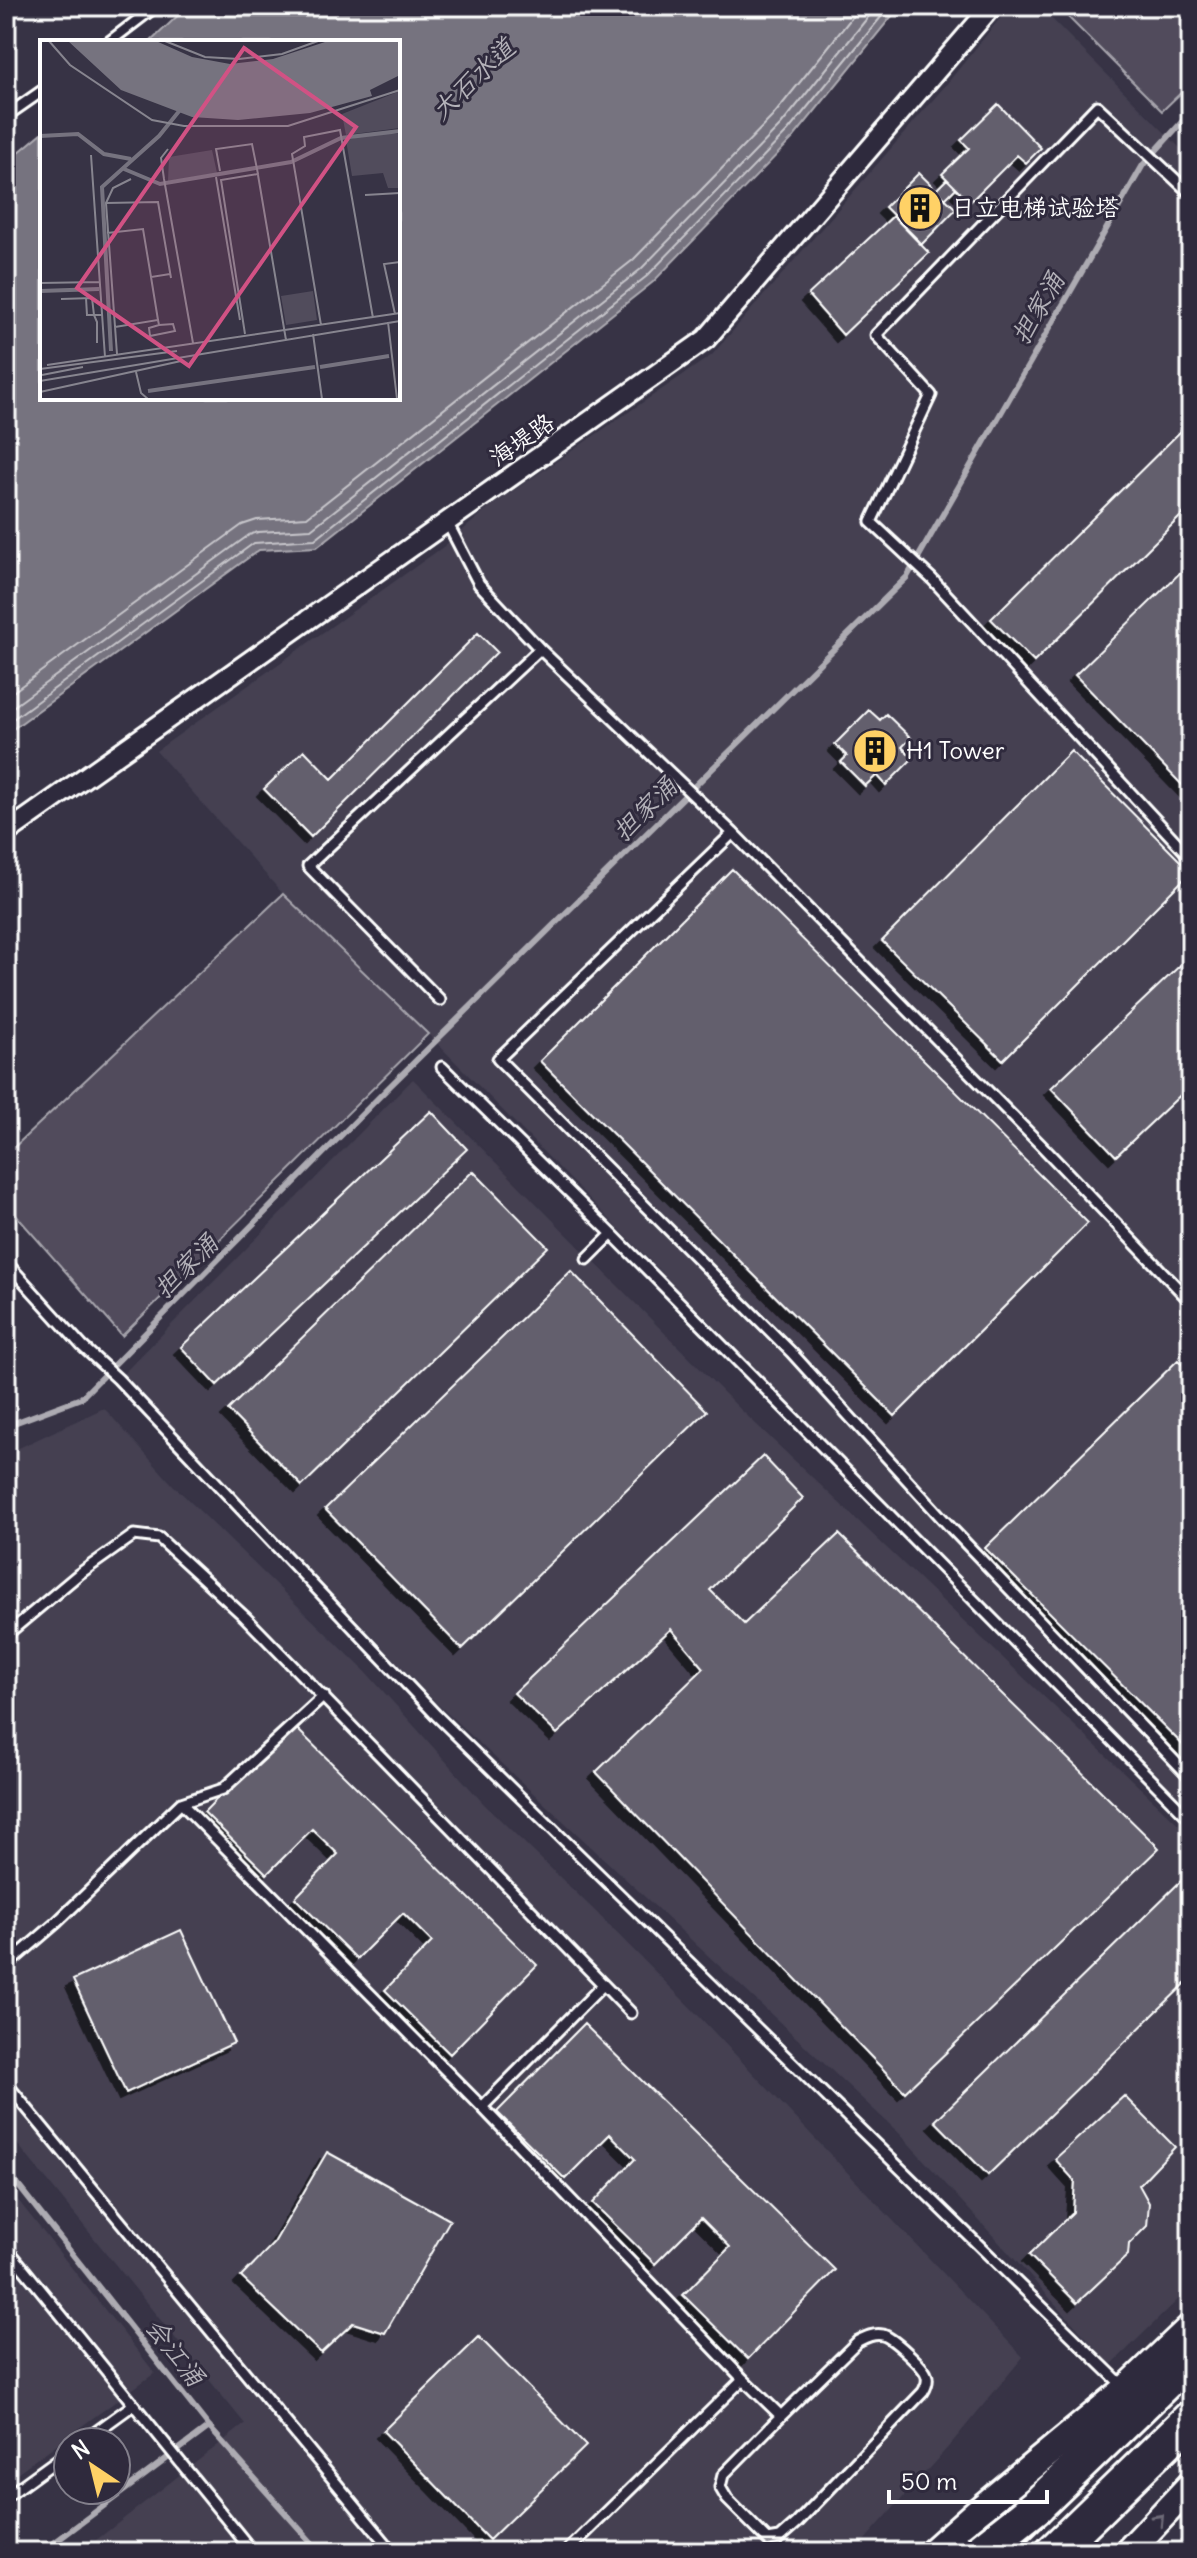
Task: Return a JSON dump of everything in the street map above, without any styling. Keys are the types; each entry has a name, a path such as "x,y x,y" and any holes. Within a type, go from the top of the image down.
{"highway":[{"path":"990,2552 1191,2357"},
{"path":"1053,2552 1191,2418"},
{"path":"979,2552 1037,2506"}],"main road":[{"path":"932,2552 1126,2389 1191,2327"},
{"path":"979,2552 1018,2517 1126,2389"},
{"path":"1128,2552 1191,2485"}],"street":[{"name":"海堤路","path":"6,833 706,339 992,6"}],"lane":[{"path":"112,40 156,6"},
{"path":"6,116 40,92"},
{"path":"1191,194 1097,106 876,335 931,395 871,522 925,573 1191,858"},
{"path":"447,522 479,584 540,649 733,833 1191,1302"},
{"path":"440,1000 308,866 540,649"},
{"path":"733,833 498,1059 791,1352 951,1528 1191,1778"},
{"path":"442,1067 612,1234 1191,1820"},
{"path":"587,1259 612,1234"},
{"path":"6,1262 82,1346 118,1379 436,1715 1126,2389"},
{"path":"6,1635 79,1574 134,1535 159,1538 235,1607 324,1696 631,2013"},
{"path":"6,1966 56,1923 181,1803 223,1789 324,1696"},
{"path":"181,1803 482,2107 781,2416"},
{"path":"482,2107 603,1985"},
{"path":"6,2083 393,2552"},
{"path":"6,2247 253,2552"},
{"path":"881,2334 895,2341 926,2374 927,2386 923,2392 797,2523 780,2538 768,2540 727,2499 720,2487 723,2475 781,2416 858,2341 870,2335 881,2334"},
{"path":"566,2552 743,2379"},
{"path":"104,2426 133,2405"},
{"path":"6,2497 52,2464"}],"shaded area":[{"path":"1010,6 1039,6 1191,159 1191,1813 428,1034 283,894 156,751 443,547 491,506 712,355 945,86"},
{"path":"1057,6 1191,6 1191,83 1162,111"},
{"path":"283,894 428,1034 122,1336 14,1213 8,1153"},
{"path":"413,1079 739,1408 1191,1836 1191,2287 1111,2365 900,2134 434,1701 123,1374"},
{"path":"104,1408 173,1485 366,1672 484,1804 692,2009 1023,2357 950,2445 854,2552 81,2552 245,2424 6,2130 6,1454"},
{"path":"6,2185 155,2373 82,2426 52,2426 52,2448 6,2481"}],"water":[{"name":"大石水道","path":"188,6 900,6 794,137 653,282 317,547 259,550 6,734 6,163 40,135 40,400 400,400 400,40 152,40"}],"building":[{"path":"998,104 1041,148 1026,163 1017,155 970,202 942,174 969,148 961,140"},
{"name":"日立电梯试验塔","path":"919,173 956,209 922,244 885,207"},
{"path":"947,179 956,188 945,199 936,190"},
{"path":"893,216 929,253 843,335 808,295"},
{"path":"1191,421 1191,506 1034,662 991,619"},
{"path":"1191,562 1191,794 1075,675"},
{"path":"478,633 497,652 311,837 264,789 304,750 332,779"},
{"name":"H1 Tower","path":"869,710 880,720 886,714 911,738 902,747 913,758 886,785 877,775 865,786 841,762 847,756 835,744"},
{"path":"1071,751 1191,872 1003,1060 882,941"},
{"path":"732,869 1088,1223 895,1416 540,1061"},
{"path":"1191,955 1191,1085 1116,1156 1051,1088"},
{"path":"431,1111 467,1149 217,1385 181,1347"},
{"path":"473,1171 548,1247 302,1486 228,1410"},
{"path":"571,1271 707,1411 462,1649 325,1509"},
{"path":"1178,1360 1191,1373 1191,1753 985,1548"},
{"path":"763,1456 803,1498 710,1590 744,1624 839,1534 1159,1848 905,2092 596,1772 704,1668 671,1629 557,1734 514,1693"},
{"path":"291,1723 537,1965 450,2054 385,1990 432,1942 403,1913 357,1959 295,1898 338,1854 312,1829 267,1874 204,1812"},
{"path":"1184,1878 1191,1885 1191,1978 988,2175 935,2121"},
{"path":"181,1930 234,2043 126,2093 73,1980"},
{"path":"584,2024 835,2270 748,2359 683,2295 730,2247 701,2218 655,2264 593,2203 635,2159 610,2134 565,2179 497,2112"},
{"path":"1124,2096 1175,2147 1139,2185 1149,2203 1147,2226 1129,2244 1128,2255 1077,2303 1029,2255 1073,2212 1075,2181 1055,2159"},
{"path":"327,2152 450,2220 385,2333 353,2323 321,2353 241,2277 274,2243"},
{"path":"479,2337 586,2446 489,2540 383,2431"}],"waterway":[{"name":"担家涌","path":"6,1426 81,1398 388,1088 907,577 1143,165 1191,112"},
{"name":"会江涌","path":"6,2170 209,2427 320,2552"},
{"path":"42,2552 209,2427"}],"place":[{"name":"日立电梯试验塔","path":"920,208"},
{"name":"H1 Tower","path":"875,751"}]}
